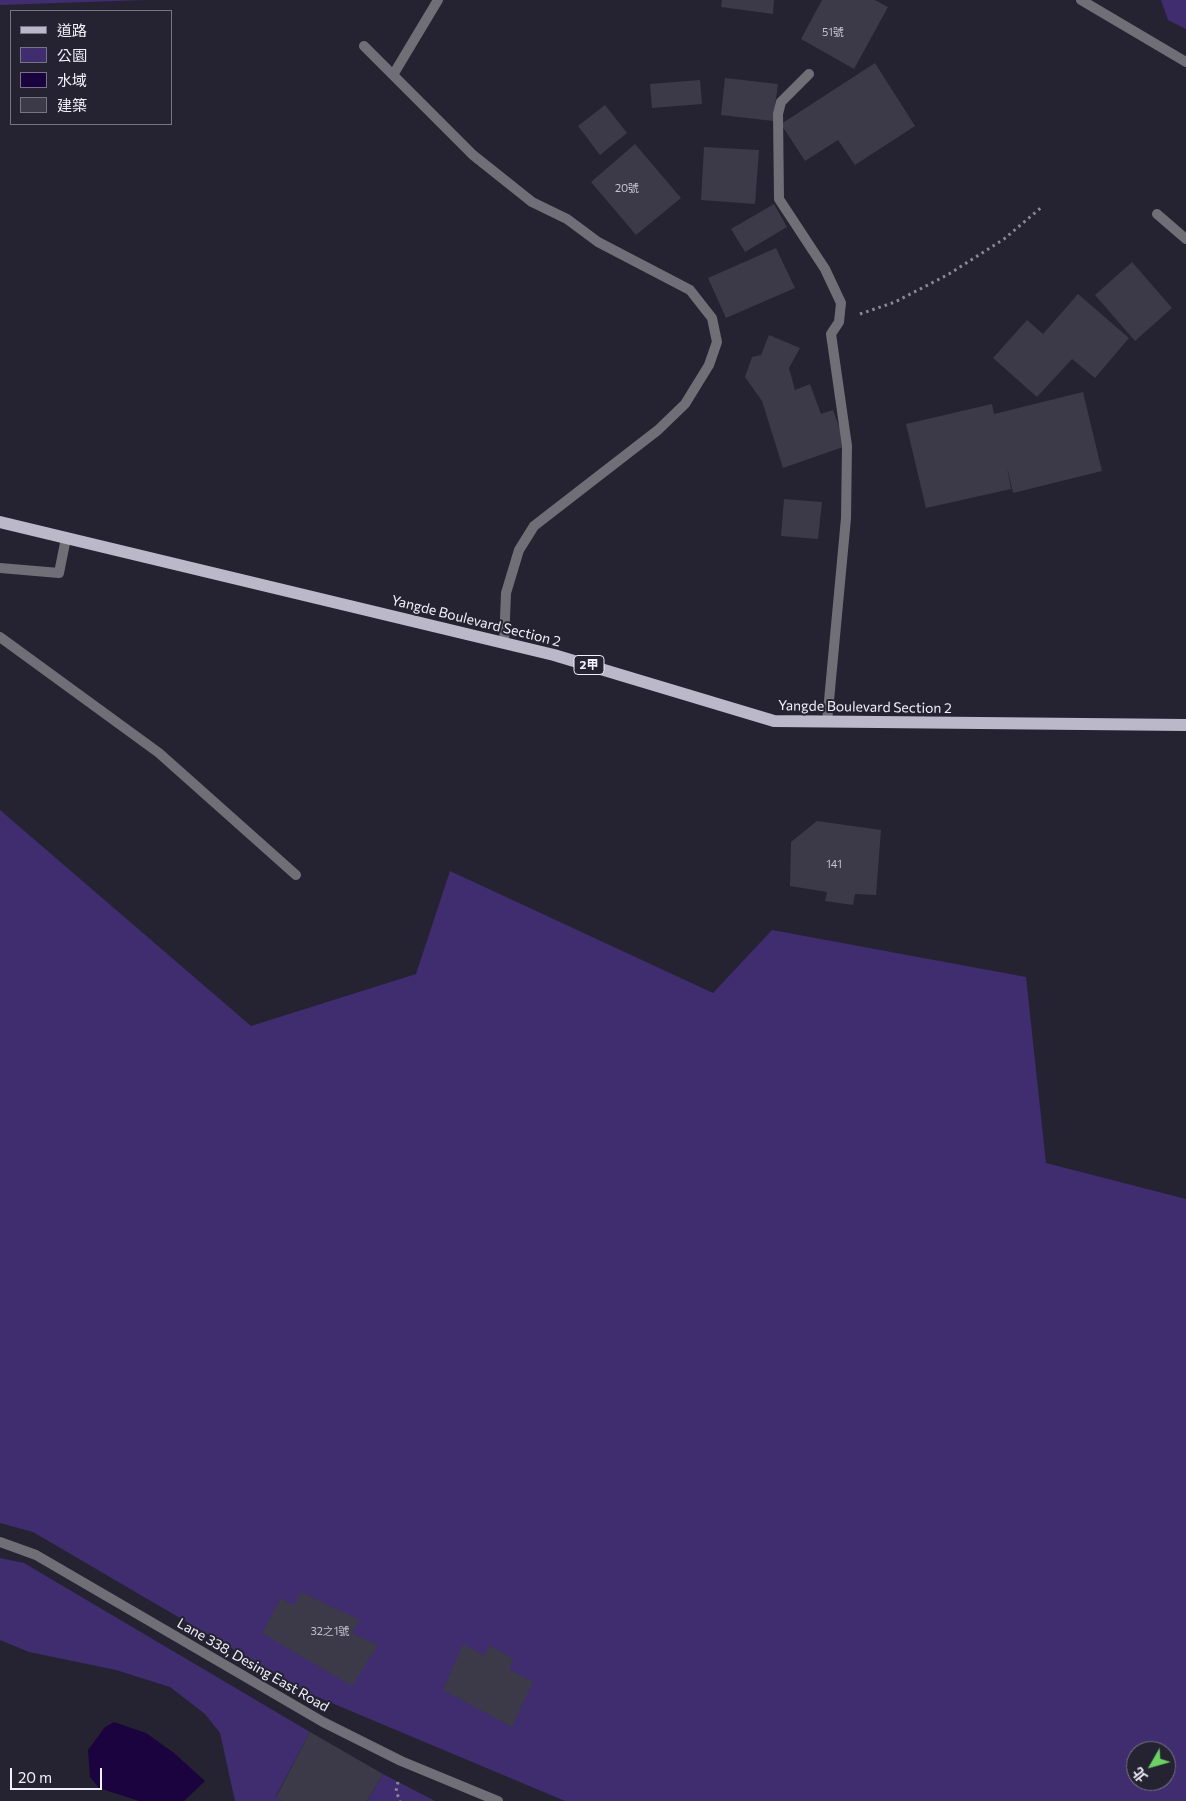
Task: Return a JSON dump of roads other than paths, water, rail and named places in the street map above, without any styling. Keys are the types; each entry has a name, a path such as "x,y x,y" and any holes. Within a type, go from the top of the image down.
{"main road":[{"name":"Yangde Boulevard Section 2","path":"0,522 554,654 774,721 1186,725"}],"street":[{"path":"393,76 438,0"},
{"path":"1081,0 1186,62"},
{"path":"364,46 473,155 532,202 567,219 598,242 690,290 712,318 717,342 709,365 684,404 658,430 534,526 519,550 506,593 504,643"},
{"path":"809,74 781,102 778,114 780,199 825,269 841,303 839,322 831,334 847,446 846,518 827,722"},
{"path":"1157,214 1186,239"},
{"path":"0,568 59,573 66,538"},
{"path":"0,637 159,753 296,875"},
{"name":"Lane 338, Desing East Road","path":"0,1542 36,1555 323,1722 401,1761 498,1801"}],"water":[{"path":"114,1722 146,1733 174,1753 205,1781 184,1801 139,1801 99,1788 90,1777 88,1750 105,1727"}]}
